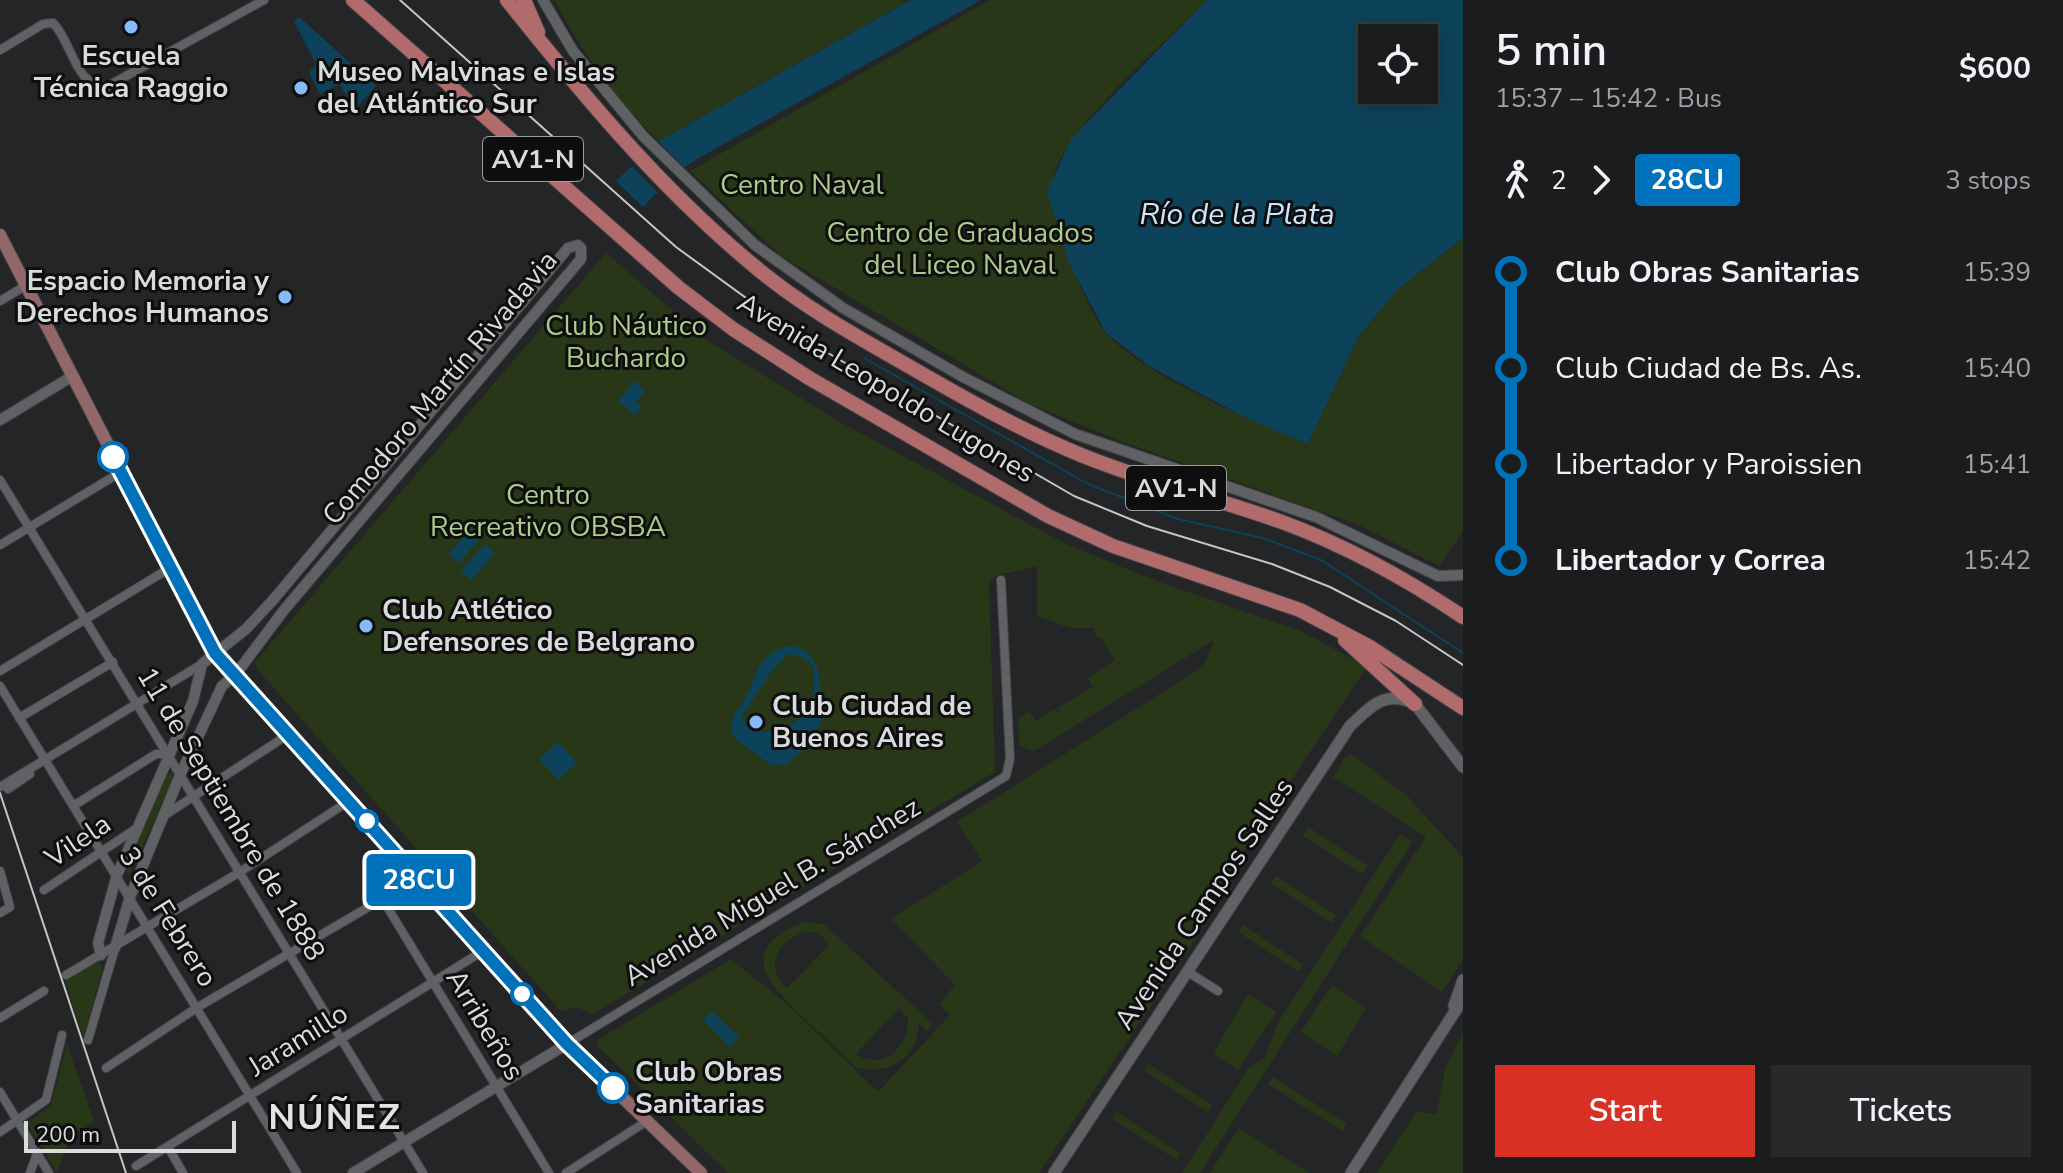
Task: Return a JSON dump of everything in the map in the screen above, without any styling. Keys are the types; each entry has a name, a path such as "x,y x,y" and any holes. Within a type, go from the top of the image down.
{"highway":[{"name":"Avenida Leopoldo Lugones","path":"353,0 679,288 733,329 809,378 1079,531 1250,590 1327,623 1463,708"},
{"name":"AV1-N","path":"507,0 544,47 670,188 740,255 804,303 988,411 1092,459 1313,535 1412,583 1463,617"},
{"path":"524,0 544,47"},
{"path":"1412,583 1463,605"},
{"path":"1327,623 1415,704"}],"main road":[{"path":"0,235 215,653 567,1044 701,1173"},
{"name":"Avenida Campos Salles","path":"1054,1173 1333,754 1338,739 1380,700 1391,697 1415,704"},
{"path":"1415,704 1463,767"},
{"path":"1453,1015 1463,980"},
{"path":"1351,1173 1463,999"}],"street":[{"path":"0,50 43,24 56,25 85,77 95,85 114,83 264,0"},
{"path":"543,0 573,51 651,145 783,267 843,308 975,384 1075,434 1316,517 1438,576 1463,575"},
{"name":"Comodoro Martín Rivadavia","path":"88,1040 130,897 213,700 258,642 581,259 578,245 568,248 453,388 246,629 202,664"},
{"path":"0,301 25,286"},
{"path":"0,420 71,377"},
{"path":"453,388 464,397"},
{"path":"0,545 121,472"},
{"name":"11 de Septiembre de 1888","path":"0,480 423,1173"},
{"path":"1447,577 1463,563"},
{"path":"0,671 170,568"},
{"name":"Avenida Miguel B. Sánchez","path":"567,1044 1002,779 1009,771 1010,759 1001,580"},
{"path":"246,629 256,633 258,642"},
{"path":"19,718 113,662"},
{"path":"101,955 98,943 117,875 198,685 202,664"},
{"path":"4,785 202,664"},
{"path":"198,685 202,698 213,700"},
{"name":"3 de Febrero","path":"0,686 41,761 117,875 297,1173"},
{"path":"164,815 289,734"},
{"path":"73,806 156,754 169,754"},
{"path":"66,975 149,928 349,801"},
{"name":"Vilela","path":"44,890 137,828"},
{"path":"0,871 10,907 0,913"},
{"path":"106,1068 198,1007 292,955 418,878"},
{"name":"Arribeños","path":"383,900 549,1173"},
{"name":"Jaramillo","path":"136,1166 483,951"},
{"path":"1188,972 1218,991"},
{"path":"0,1018 44,991"},
{"path":"0,1132 41,1106 62,1035"},
{"path":"353,1173 567,1044"},
{"path":"0,1092 49,1173"},
{"path":"566,1173 647,1121"},
{"path":"168,1147 183,1173"},
{"path":"30,1173 37,1154"}],"green space":[{"path":"555,0 903,0 905,3 659,141 628,110 601,75"},
{"path":"990,0 1207,0 1100,106 1065,151 1051,188 1069,258 1099,324 1123,349 1145,365 1201,396 1308,444 1358,337 1397,290 1463,238 1463,532 1439,566 1359,525 1115,439 1028,403 780,255 690,171"},
{"path":"606,253 708,341 840,422 1066,544 1154,580 1301,631 1367,667 1205,908 1209,919 1039,1173 728,1173 597,1045 598,1040 731,959 790,1007 878,1092 950,1015 939,1005 955,985 891,919 982,861 957,822 1204,666 1214,640 1034,751 1019,746 1018,718 1030,711 1036,721 1053,710 1059,712 1057,708 1093,687 1088,678 1115,660 1103,640 1095,635 1094,628 1070,628 1037,616 1037,566 995,576 989,584 995,772 593,1014 577,1007 561,1011 256,668 255,662"},
{"path":"1353,755 1406,795 1463,857 1463,959 1442,992 1360,936 1426,837 1333,777 1345,757"},
{"path":"172,772 173,779 129,875 126,870 166,774"},
{"path":"1308,827 1368,866 1362,874 1303,836"},
{"path":"1400,834 1412,842 1200,1173 1182,1173 1248,1069 1265,1057 1279,1021"},
{"path":"1276,876 1336,915 1332,923 1271,883"},
{"path":"803,922 824,924 933,1024 927,1031 919,1023 913,1046 900,1061 881,1069 857,1068 790,1004 769,979 764,967 764,955 782,933","holes":["805,932 818,933 830,944 787,988 776,971 777,955 787,941","899,1008 908,1018 907,1028 893,1053 876,1060 856,1054"]},
{"path":"1243,925 1304,965 1299,972 1238,932"},
{"path":"99,961 103,968 83,1037 65,980"},
{"path":"1332,985 1366,1008 1337,1056 1301,1032"},
{"path":"1248,994 1276,1012 1238,1070 1213,1054"},
{"path":"1463,1032 1463,1173 1377,1173 1416,1112 1437,1114 1445,1068"},
{"path":"67,1044 94,1121 71,1136 57,1173 27,1124 51,1105"},
{"path":"1148,1064 1212,1105 1208,1112 1144,1071"},
{"path":"1273,1077 1347,1124 1342,1131 1268,1084"},
{"path":"1117,1112 1181,1154 1177,1160 1112,1119"},
{"path":"1239,1128 1309,1173 1210,1173"}],"water":[{"path":"911,0 981,0 697,159 675,174 643,207 616,181 659,141"},
{"name":"Río de la Plata","path":"1207,0 1463,0 1463,238 1397,290 1358,337 1308,444 1244,417 1149,366 1106,333 1070,265 1047,192 1071,139"},
{"path":"299,17 376,86 354,111 340,84 320,94 309,73 316,64 294,21"},
{"path":"635,381 645,391 636,402 641,408 635,415 618,401"},
{"path":"471,528 482,536 459,563 449,554"},
{"path":"485,544 495,553 471,580 461,571"},
{"path":"792,645 812,658 820,679 823,710 814,734 799,753 788,764 771,765 733,737 732,725 760,665 780,649","holes":["789,654 803,657 814,667 814,706 782,729 765,732 746,726 742,716 773,669"]},
{"path":"558,742 577,763 558,780 539,759"},
{"path":"712,1011 739,1037 730,1047 703,1020"}],"pier":[{"path":"656,139 687,170 660,195 629,163"}],"waterway":[{"path":"864,358 1088,484 1178,519 1263,538 1321,560 1463,653"}],"railway":[{"path":"400,0 676,247 797,335 1074,496 1147,526 1272,564 1330,587 1396,621 1463,665"},
{"path":"0,793 126,1173"}],"bus line":[{"name":"28CU","path":"113,457 215,653 567,1044 613,1088"}],"place":[{"name":"Escuela Técnica Raggio","path":"131,27"},
{"name":"Museo Malvinas e Islas del Atlántico Sur","path":"301,88"},
{"name":"Espacio Memoria y Derechos Humanos","path":"285,297"},
{"name":"Club Atlético Defensores de Belgrano","path":"366,626"},
{"name":"Club Ciudad de Buenos Aires","path":"756,722"},
{"name":"Club Obras Sanitarias","path":"613,1088"}],"district":[{"name":"NÚÑEZ","path":"335,1117"}],"park label":[{"name":"Centro Naval","path":"802,185"},
{"name":"Centro de Graduados del Liceo Naval","path":"960,249"},
{"name":"Club Náutico Buchardo","path":"626,342"},
{"name":"Centro Recreativo OBSBA","path":"548,511"}]}
